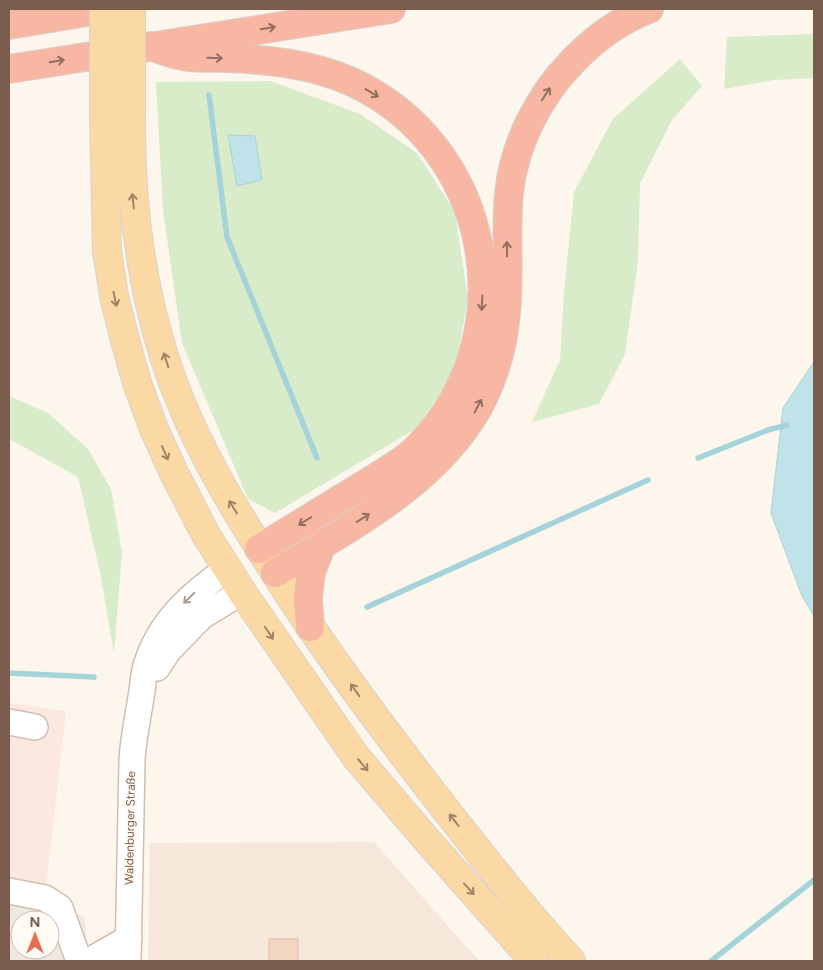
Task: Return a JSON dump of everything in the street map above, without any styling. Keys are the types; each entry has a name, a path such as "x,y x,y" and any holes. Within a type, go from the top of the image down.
{"highway":[{"path":"9,25 104,9"},
{"path":"9,69 391,9"},
{"path":"274,573 374,512 415,482 451,448 466,428 489,384 503,338 507,298 509,192 522,140 546,93 562,72 600,37 621,22 649,9"},
{"path":"151,46 183,56 266,60 304,66 331,73 370,91 408,119 426,137 456,180 476,229 481,254 483,280 479,333 463,382 436,427 418,447 393,467 259,549"},
{"path":"310,627 308,599 311,572 322,544"}],"main road":[{"path":"104,9 118,116 133,194 137,236 153,318 178,396 201,448 232,506 274,573 384,731 489,865 565,955"},
{"path":"131,9 118,116 107,251 114,296 125,340 151,420 174,473 206,535 242,592 356,757 534,961"},
{"path":"228,569 259,549"},
{"path":"242,592 274,573"}],"street":[{"name":"Waldenburger Straße","path":"128,950 132,761 134,735 146,666 168,620 191,596 228,569"},
{"name":"Waldenburger Straße","path":"142,696 168,652 184,632 202,616 242,592"},
{"path":"9,722 35,727"},
{"path":"9,891 45,898 60,908 79,961"},
{"path":"89,961 128,950"}],"shaded area":[{"path":"9,703 66,711 45,898 9,891"},
{"path":"374,842 479,961 148,961 150,843"},
{"path":"9,891 84,916 89,961 9,961"}],"green space":[{"path":"814,34 814,78 774,80 724,89 727,37"},
{"path":"680,59 702,86 672,120 640,183 638,261 625,354 599,404 532,422 560,360 564,292 574,192 613,119"},
{"path":"271,81 360,114 417,153 455,212 468,299 455,370 417,428 275,513 248,499 182,343 163,210 156,82"},
{"path":"9,396 48,413 88,449 111,489 122,552 114,653 100,572 78,477 9,439"}],"water":[{"path":"228,135 255,136 262,180 237,186"},
{"path":"814,362 814,616 802,596 771,513 783,408"}],"building":[{"path":"269,939 298,939 298,961 269,961"}],"waterway":[{"path":"209,95 227,237 317,458"},
{"path":"698,458 768,430 787,425"},
{"path":"367,607 648,480"},
{"path":"9,673 94,677"},
{"path":"711,961 814,880"}]}
